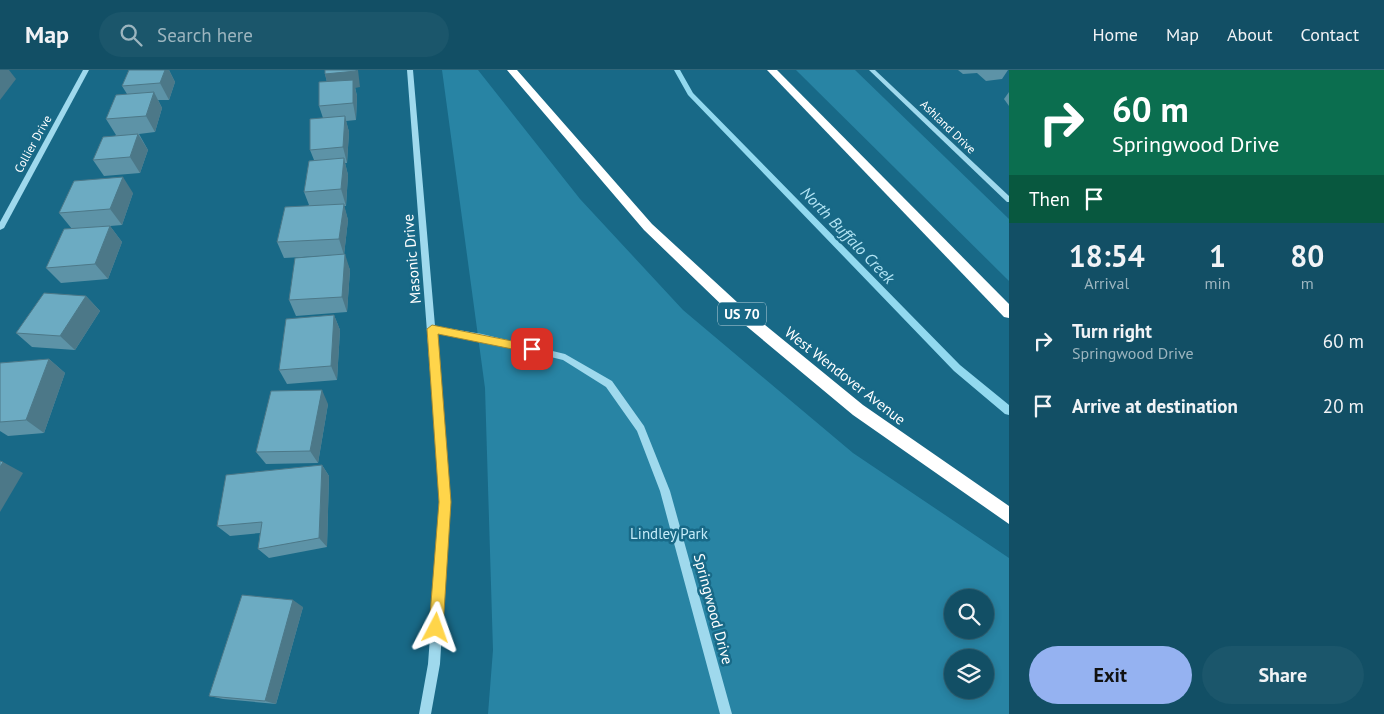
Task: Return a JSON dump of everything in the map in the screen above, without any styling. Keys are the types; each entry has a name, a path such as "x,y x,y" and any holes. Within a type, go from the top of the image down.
{"highway":[{"name":"West Wendover Avenue","path":"512,70 648,227 732,306 858,410 1009,516"},
{"path":"773,72 1009,313"}],"street":[{"name":"Collier Drive","path":"0,228 86,70"},
{"name":"Masonic Drive","path":"410,70 445,502 434,664 425,714"},
{"name":"Ashland Drive","path":"872,70 1009,200"},
{"name":"Springwood Drive","path":"432,329 565,357 608,384 641,429 665,491 726,714"}],"green space":[{"name":"Lindley Park","path":"442,70 478,70 580,199 683,310 853,453 1009,558 1009,714 488,714 493,650 485,388"},
{"path":"796,70 855,70 1009,219 1009,281"}],"building":[{"path":"129,70 165,70 160,83 122,86"},
{"path":"325,70 356,70 356,71 325,74"},
{"path":"353,80 353,103 319,106 319,82"},
{"path":"154,92 146,116 106,119 116,95"},
{"path":"345,116 343,147 310,150 310,119"},
{"path":"138,134 130,157 93,160 103,137"},
{"path":"344,158 341,189 304,192 309,161"},
{"path":"123,177 110,209 59,213 74,181"},
{"path":"344,204 339,239 277,242 285,207"},
{"path":"110,226 95,264 46,268 64,229"},
{"path":"345,254 342,297 289,300 295,258"},
{"path":"44,293 86,296 60,336 16,333"},
{"path":"334,315 331,366 279,370 286,319"},
{"path":"49,359 26,420 0,422 0,363"},
{"path":"322,390 310,451 256,452 271,391"},
{"path":"322,465 319,538 258,549 262,522 217,526 226,475"},
{"path":"242,595 293,600 265,701 209,696"}],"waterway":[{"name":"North Buffalo Creek","path":"677,70 690,94 957,368 1009,411"}],"route":[{"path":"436,628 445,502 432,329 532,349"}]}
